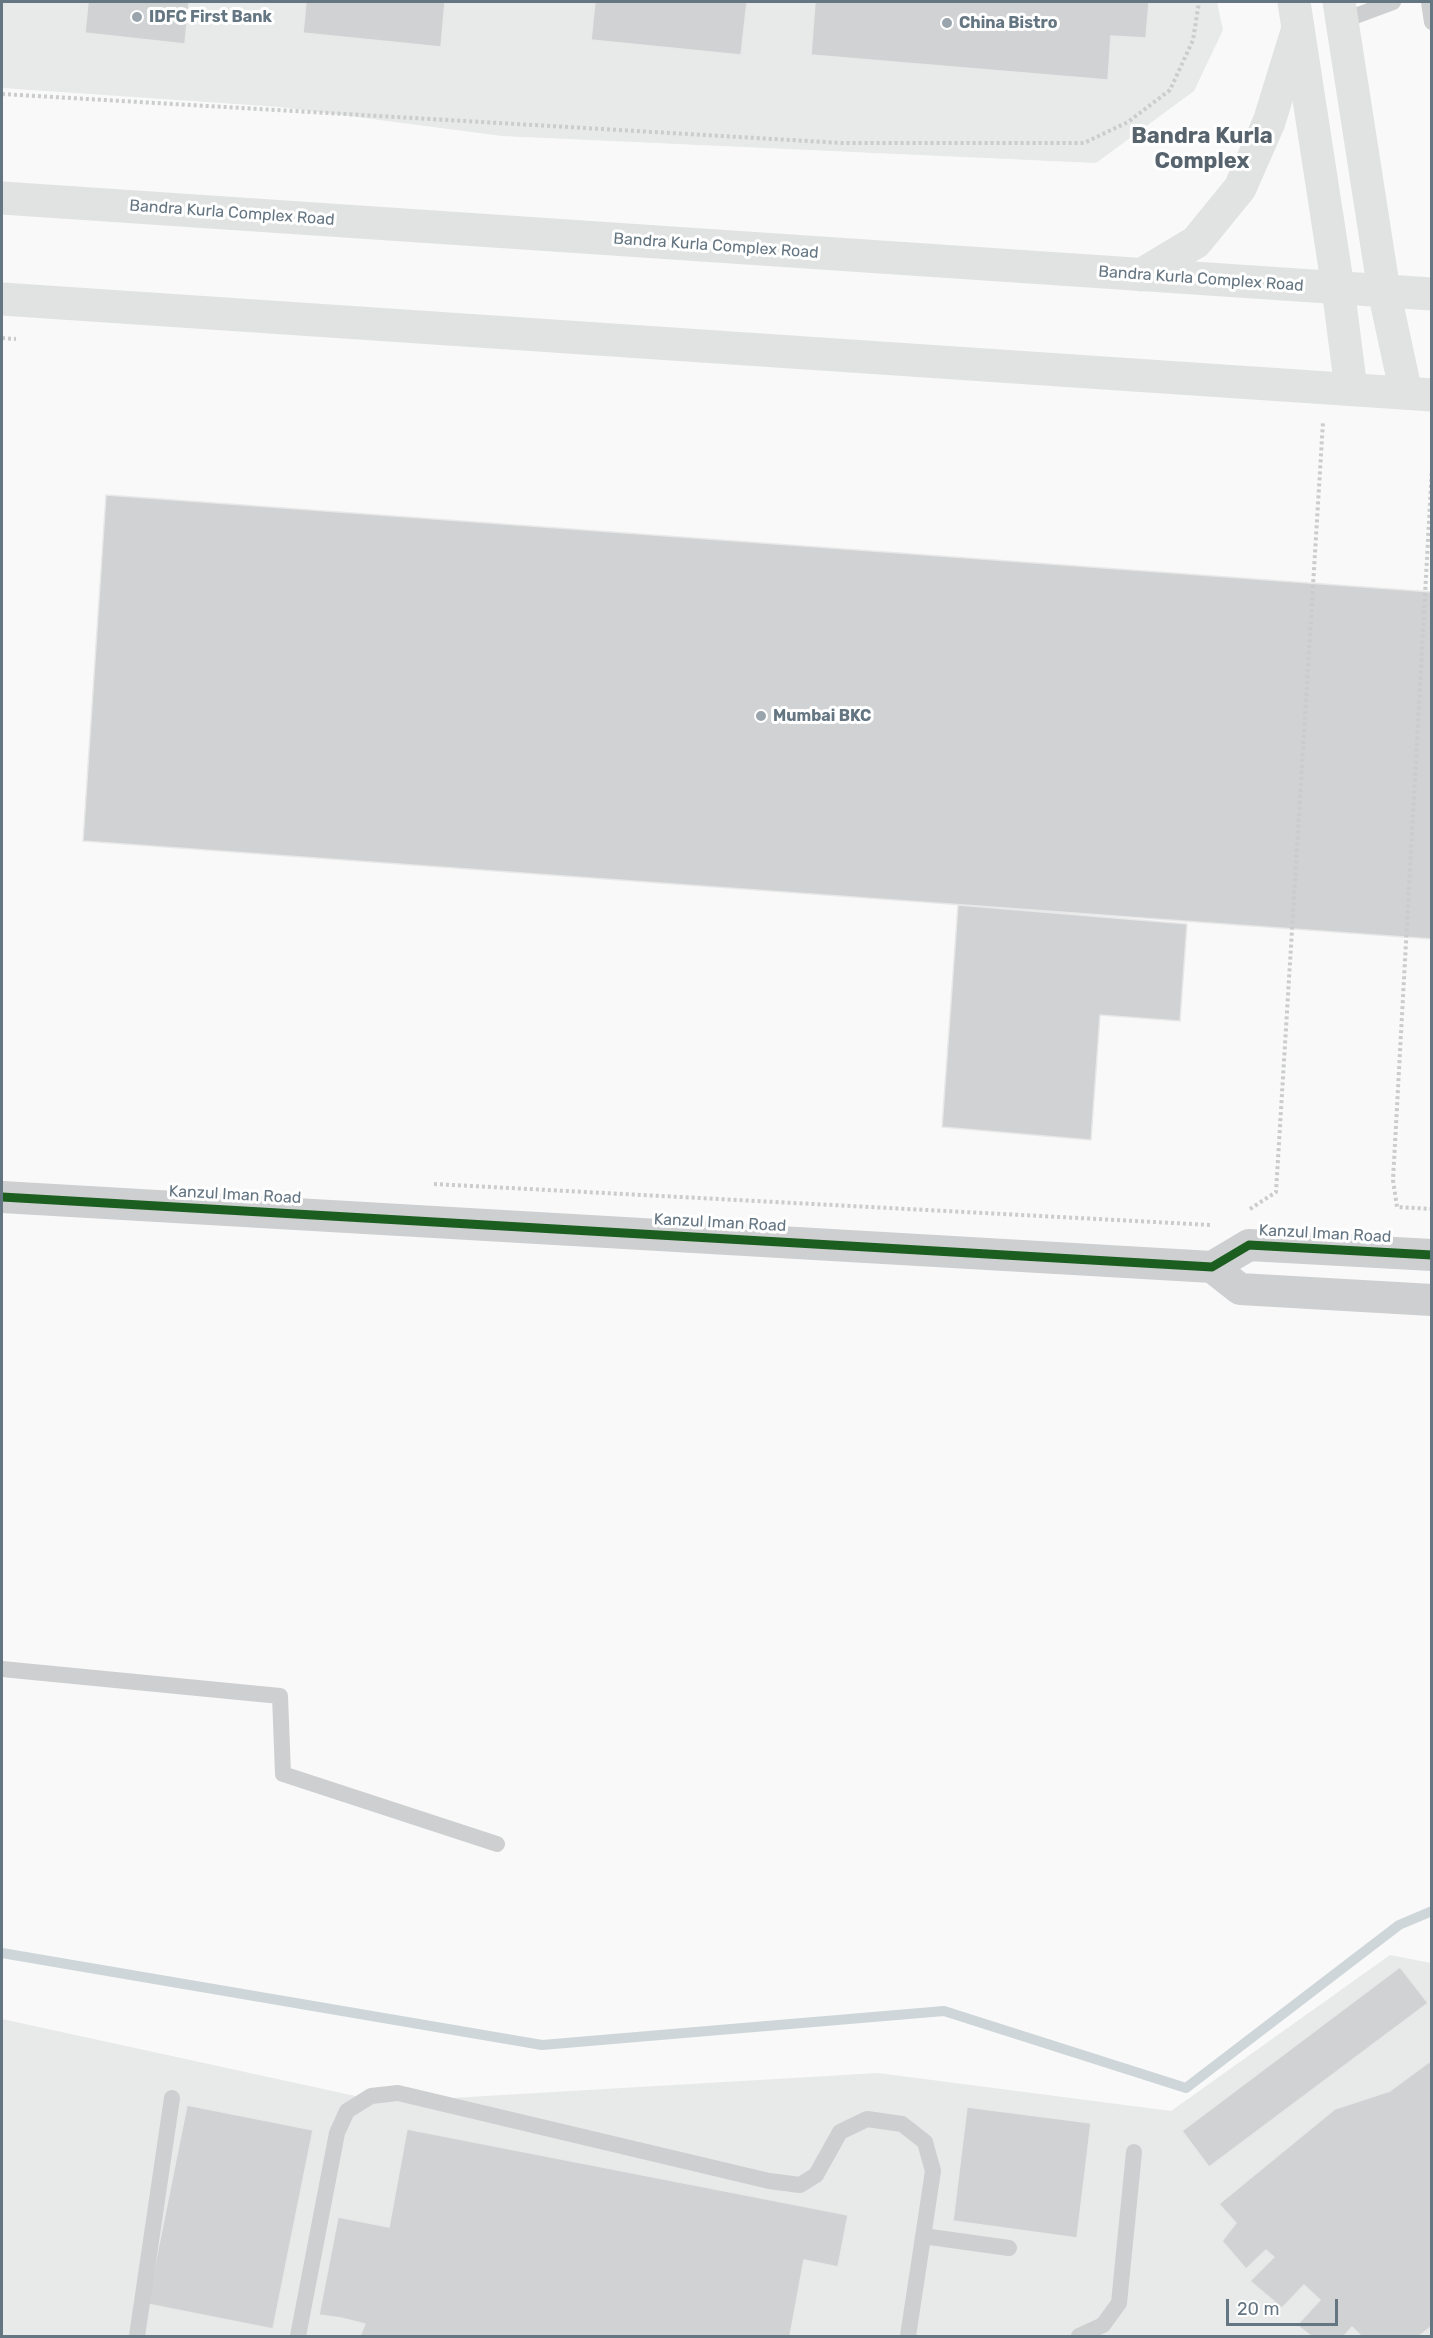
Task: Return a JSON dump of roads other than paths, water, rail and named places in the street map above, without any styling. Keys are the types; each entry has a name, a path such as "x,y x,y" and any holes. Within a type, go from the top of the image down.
{"main road":[{"path":"2,298 1419,394 1384,291 1340,11"},
{"path":"1141,275 1196,242 1240,188 1269,122 1296,15"},
{"path":"1296,15 1338,288 1351,389"},
{"name":"Bandra Kurla Complex Road","path":"2,198 1431,294"}],"street":[{"name":"Kanzul Iman Road","path":"2,1197 1212,1267 1249,1245 1431,1255"},
{"path":"1212,1267 1240,1289 1431,1300"}],"lane":[{"path":"1340,11 1393,2"},
{"path":"1429,2 1431,22"},
{"path":"2,1669 280,1696 283,1774 497,1844"},
{"path":"298,2337 338,2133 347,2111 371,2096 399,2092 800,2186 816,2175 840,2132 867,2119 902,2124 925,2142 933,2171 908,2337"},
{"path":"137,2337 172,2098"},
{"path":"1079,2337 1103,2325 1119,2303 1134,2152"},
{"path":"923,2236 1009,2248"}],"waterway":[{"path":"2,1953 542,2045 944,2011 1186,2088 1399,1925 1432,1911"}],"place":[{"name":"IDFC First Bank","path":"137,17"},
{"name":"China Bistro","path":"947,23"},
{"name":"Mumbai BKC","path":"761,716"}],"district":[{"name":"Bandra Kurla Complex","path":"1202,150"}]}
